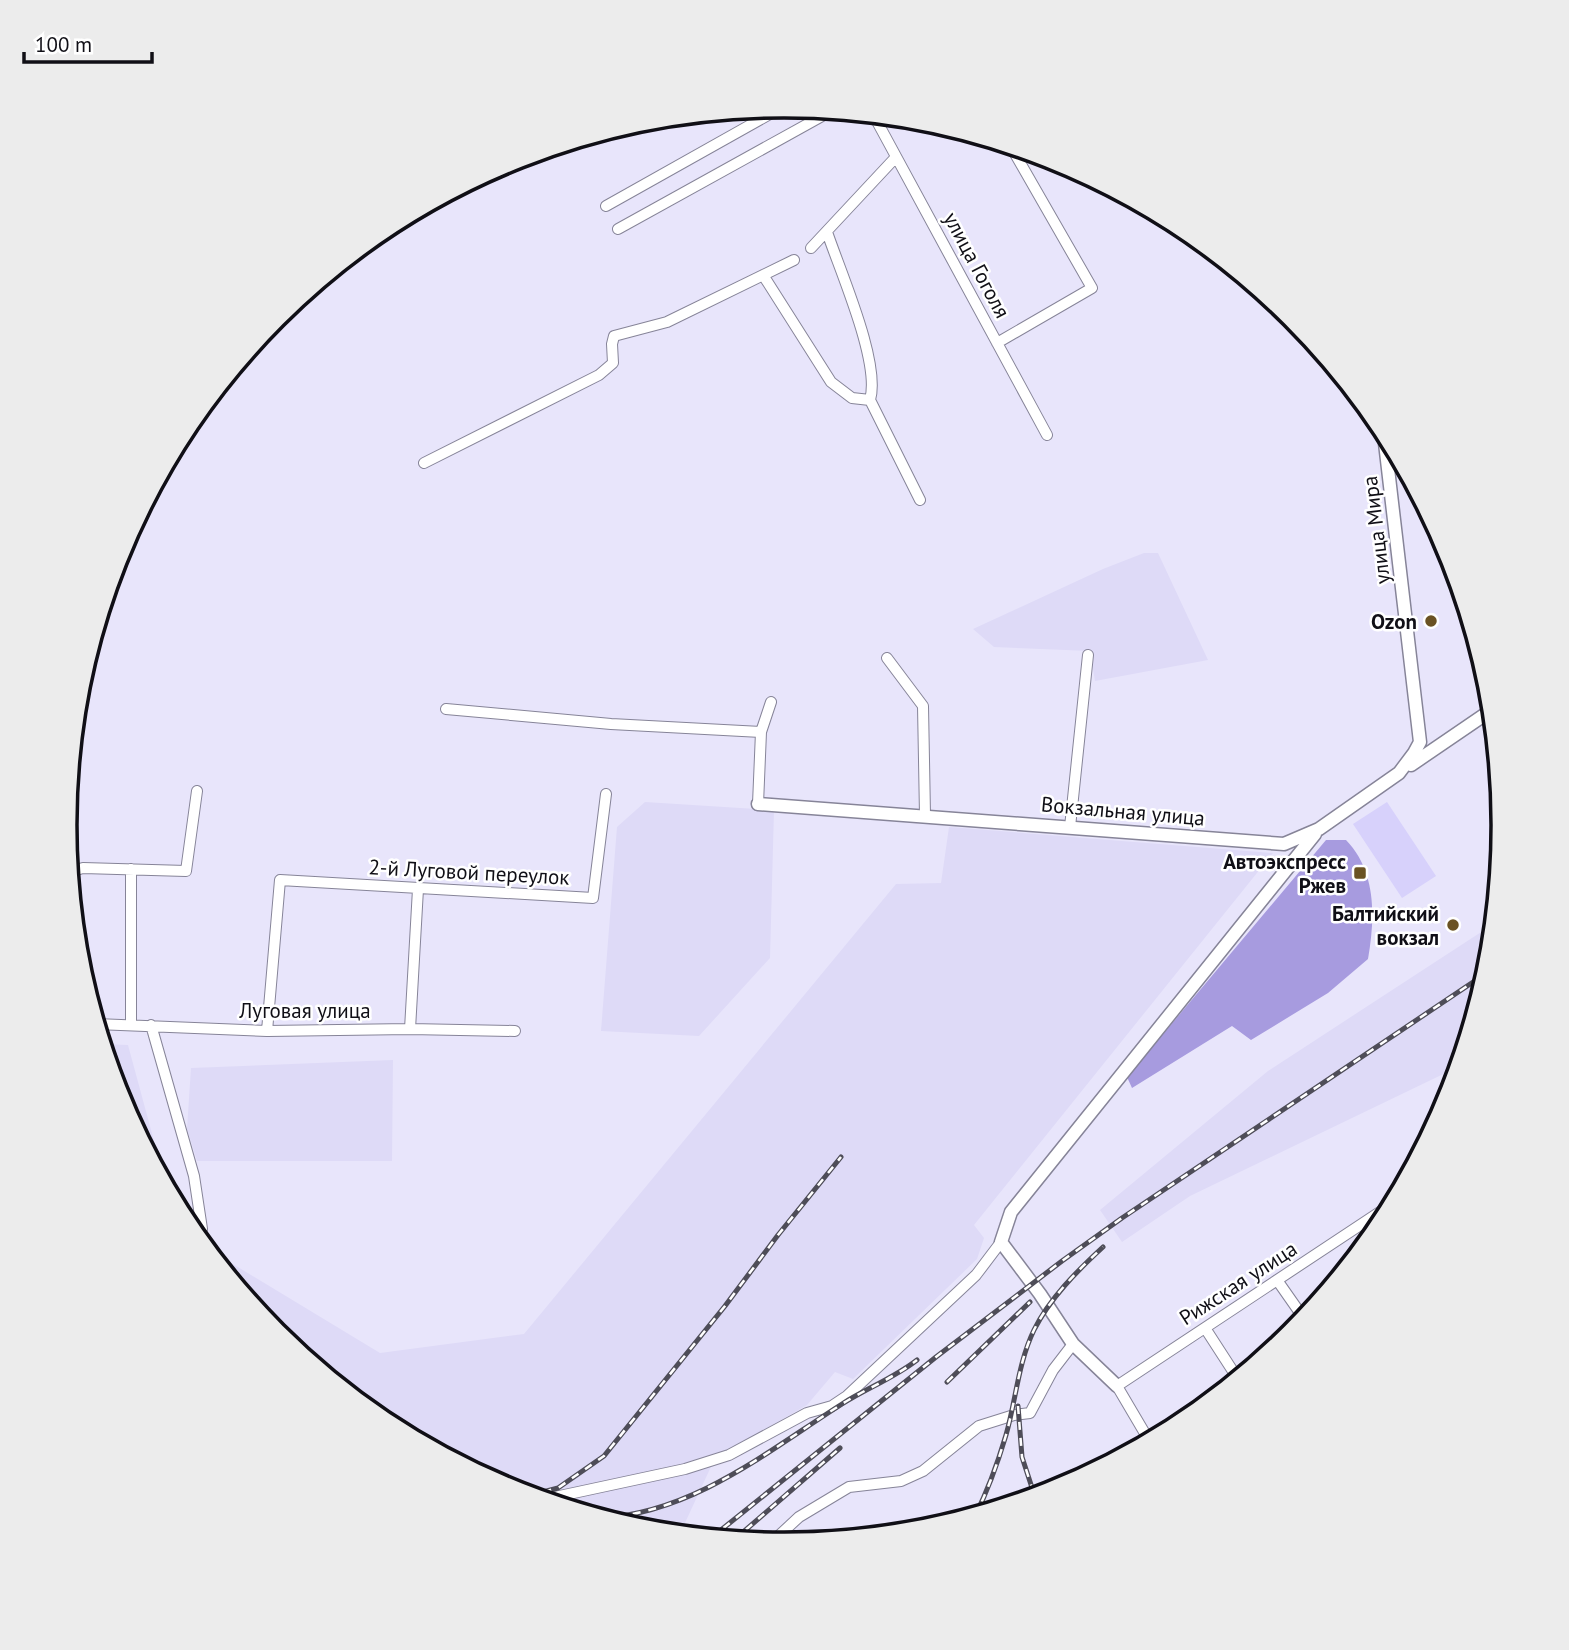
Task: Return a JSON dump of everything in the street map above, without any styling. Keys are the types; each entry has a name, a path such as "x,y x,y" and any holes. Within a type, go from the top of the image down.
{"street":[{"path":"606,206 762,118"},
{"path":"618,229 818,119"},
{"name":"улица Гоголя","path":"878,124 1047,435"},
{"path":"811,248 896,157"},
{"path":"997,343 1092,288 1017,157"},
{"path":"827,232 865,342 873,389 870,400 920,500"},
{"path":"424,463 598,375 613,363 614,336 667,322 794,260"},
{"path":"763,275 831,382 852,398 870,400"},
{"name":"улица Мира","path":"1386,454 1417,714"},
{"path":"1070,827 1088,655"},
{"path":"887,658 923,706 925,815"},
{"path":"758,804 761,732 771,702"},
{"path":"446,709 611,724 761,732"},
{"path":"1417,714 1426,740 1435,744 1443,743"},
{"name":"Вокзальная улица","path":"758,804 1284,844 1319,829 1399,773 1420,742 1417,714"},
{"path":"1399,773 1483,716"},
{"path":"79,869 187,871 197,791"},
{"name":"2-й Луговой переулок","path":"267,1031 280,880 593,898 607,794"},
{"path":"560,1496 685,1469 729,1455 807,1413 832,1406 847,1396 976,1275 1001,1242 1011,1212 1319,829"},
{"path":"131,869 131,1025"},
{"path":"410,1029 418,888"},
{"name":"Луговая улица","path":"106,1024 267,1031 515,1031"},
{"path":"151,1025 194,1176 202,1226"},
{"name":"Рижская улица","path":"1118,1386 1277,1280 1368,1225"},
{"path":"1001,1242 1073,1344 1118,1386 1145,1434"},
{"path":"1277,1280 1298,1310"},
{"path":"1205,1328 1233,1371"},
{"path":"783,1532 799,1517 849,1487 901,1481 923,1471 979,1426 1030,1413 1053,1370 1073,1344"}],"shaded area":[{"path":"1144,553 1158,553 1208,660 1095,681 1090,651 994,647 973,629 1103,569"},
{"path":"645,802 774,810 770,958 699,1036 601,1031 617,827"},
{"path":"1387,802 1436,876 1402,898 1353,824"},
{"path":"949,827 1273,853 974,1225 984,1238 977,1259 853,1379 835,1372 807,1405 715,1458 684,1525 646,1519 557,1495 472,1460 431,1438 391,1413 318,1357 284,1325 227,1260 380,1353 524,1334 896,884 941,883"},
{"path":"1326,840 1346,840 1364,866 1372,912 1368,959 1328,993 1251,1040 1232,1026 1132,1088 1127,1077"},
{"path":"1484,930 1468,1008 1447,1072 1190,1196 1122,1242 1100,1210 1268,1071"},
{"path":"113,1044 128,1045 156,1150 131,1096"},
{"path":"393,1060 392,1161 197,1161 187,1129 191,1068"}],"railway":[{"path":"722,1529 936,1357 1062,1261 1474,981"},
{"path":"546,1491 558,1488 604,1456 841,1157"},
{"path":"980,1504 1003,1445 1021,1368 1034,1330 1056,1296 1103,1247"},
{"path":"947,1382 1030,1302"},
{"path":"629,1515 667,1505 728,1477 917,1360"},
{"path":"1018,1406 1022,1457 1032,1488"},
{"path":"744,1531 840,1448"}],"place":[{"name":"Ozon","path":"1431,621"},
{"name":"Автоэкспресс Ржев","path":"1360,873"},
{"name":"Балтийский вокзал","path":"1453,925"}]}
